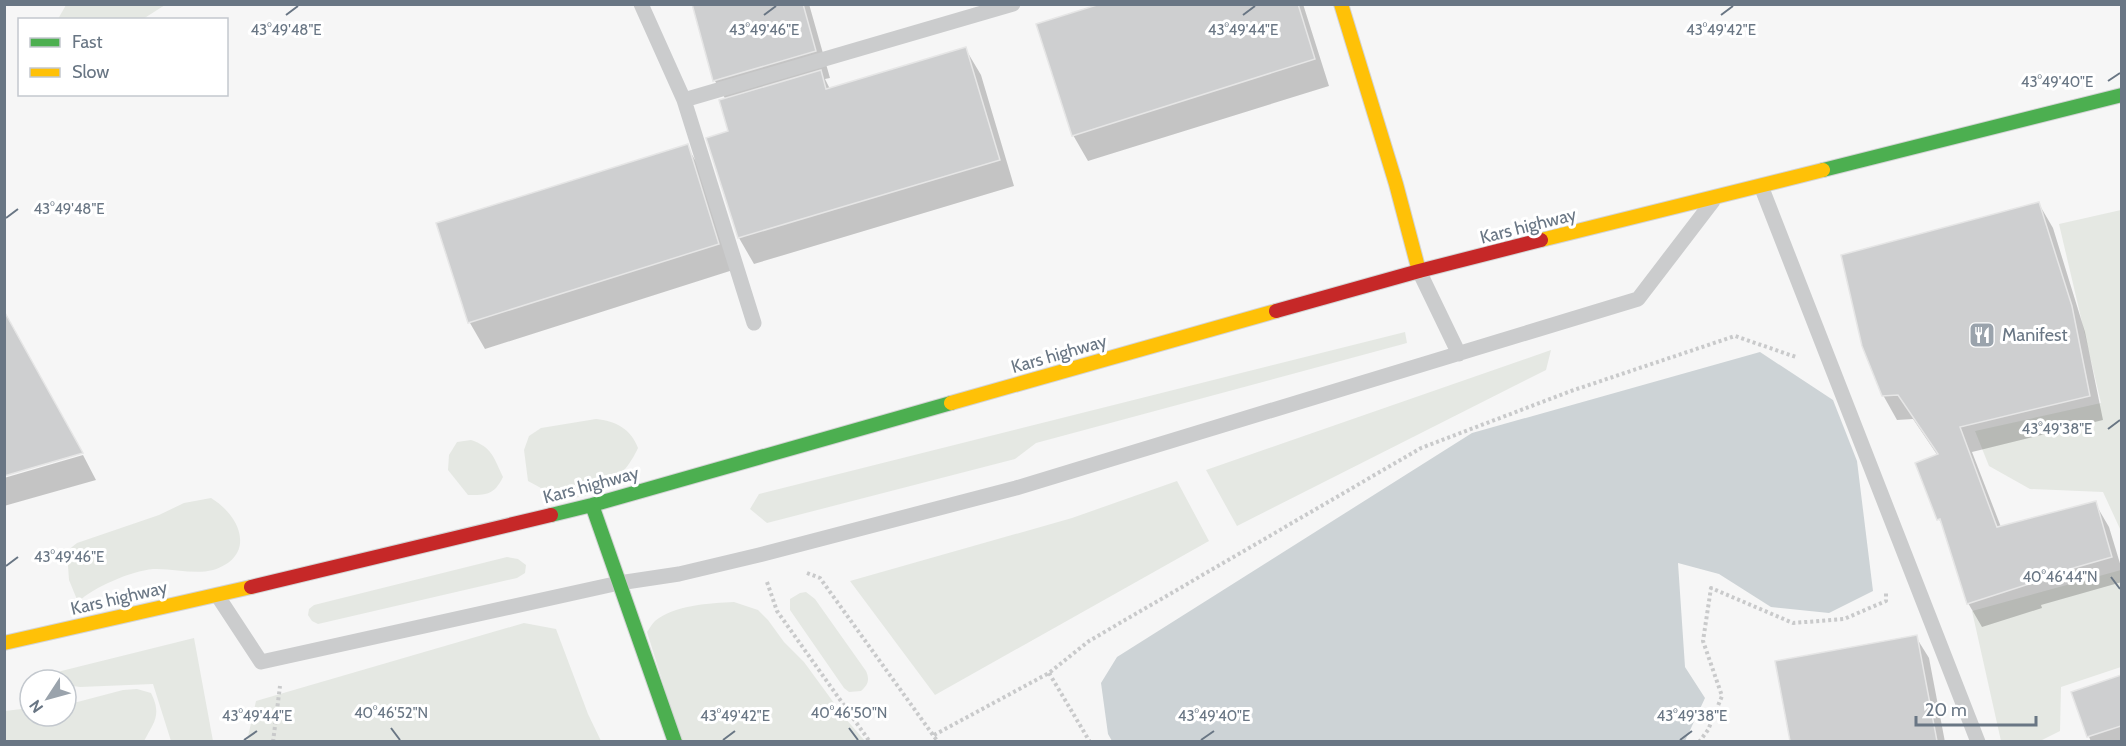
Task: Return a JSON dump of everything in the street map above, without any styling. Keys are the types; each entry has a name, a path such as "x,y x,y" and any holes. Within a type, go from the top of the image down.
{"main road":[{"path":"1341,4 1396,184 1419,271"},
{"name":"Kars highway","path":"4,643 217,595 592,505 1419,271 2121,95"},
{"path":"592,505 675,741"}],"lane":[{"path":"641,4 684,100 754,323"},
{"path":"684,100 1013,4"},
{"path":"1761,186 1978,741"},
{"path":"217,595 261,662 619,583 679,574 1016,488 1638,299 1716,197"},
{"path":"1419,271 1459,354"}],"path":[{"path":"934,735 1049,673 1089,641 1296,523 1421,448 1571,391 1736,336 1800,358"},
{"path":"759,555 820,578 938,741"},
{"path":"759,555 777,611 870,741"},
{"path":"1699,741 1708,730 1722,696 1703,641 1711,588 1793,622 1844,619 1886,601 1885,580"},
{"path":"273,741 281,681 279,658"},
{"path":"1049,673 1090,741"}],"shaded area":[{"path":"66,4 165,5 145,18 59,18"},
{"path":"2122,210 2121,531 2103,492 2030,489 1989,466 1975,431 2101,403 2059,224"},
{"path":"1405,332 1407,343 1036,443 1015,459 767,523 750,509 759,494"},
{"path":"1551,350 1546,370 1237,526 1206,470"},
{"path":"1760,352 1833,400 1857,461 1873,591 1829,613 1771,607 1719,574 1678,563 1685,667 1705,698 1685,741 1112,741 1108,734 1101,683 1117,657 1472,433"},
{"path":"596,419 622,427 635,441 638,448 632,460 611,484 596,493 563,500 528,481 524,450 529,436 541,428"},
{"path":"471,440 488,450 503,477 489,493 468,495 448,470 449,455 457,442"},
{"path":"1177,481 1209,541 935,695 850,581 1072,518"},
{"path":"211,498 230,515 240,536 240,546 227,564 206,571 144,570 103,585 78,602 69,580 67,551 77,543 159,515 184,503"},
{"path":"507,557 518,559 526,565 525,573 517,578 318,624 308,615 309,609 314,605"},
{"path":"2121,570 2121,667 2061,687 2060,731 2040,741 2001,741 1972,611"},
{"path":"806,592 815,599 866,671 868,682 861,691 849,692 844,688 790,610 790,599"},
{"path":"734,602 758,610 768,620 784,642 804,662 865,741 681,741 647,632 655,621 672,611 693,606"},
{"path":"524,623 556,629 588,714 601,741 247,741 256,701"},
{"path":"194,638 213,741 171,741 153,684 78,687 78,668 73,668"},
{"path":"137,689 151,693 156,713 154,723 144,741 5,741 5,711 18,709 18,728 78,728 78,702 123,690"}],"building":[{"path":"692,4 803,4 816,51 713,81"},
{"path":"1100,4 1298,4 1315,59 1072,136 1036,24"},
{"path":"966,47 1000,160 738,238 706,138 728,131 719,100 821,70 826,89"},
{"path":"688,144 719,244 468,323 436,223"},
{"name":"Manifest","path":"2039,202 2072,306 2090,396 1960,427 1997,527 2096,501 2112,557 2028,581 2029,584 1967,604 1940,519 1937,520 1915,463 1938,454 1898,395 1882,396 1862,346 1841,255"},
{"path":"4,311 83,453 4,476"},
{"path":"1917,635 1937,741 1790,741 1775,661"},
{"path":"2121,675 2121,726 2087,737 2071,692"}],"traffic: fast":[{"path":"1823,170 2122,95"},
{"path":"551,515 951,403"},
{"path":"592,505 675,742"}],"traffic: slow":[{"path":"1341,4 1396,184 1419,271"},
{"path":"1541,240 1823,170"},
{"path":"951,403 1276,311"},
{"path":"4,643 251,587"}],"traffic: jam":[{"path":"1276,311 1541,240"},
{"path":"251,587 551,515"}],"place":[{"name":"Manifest","path":"1982,335"}]}
